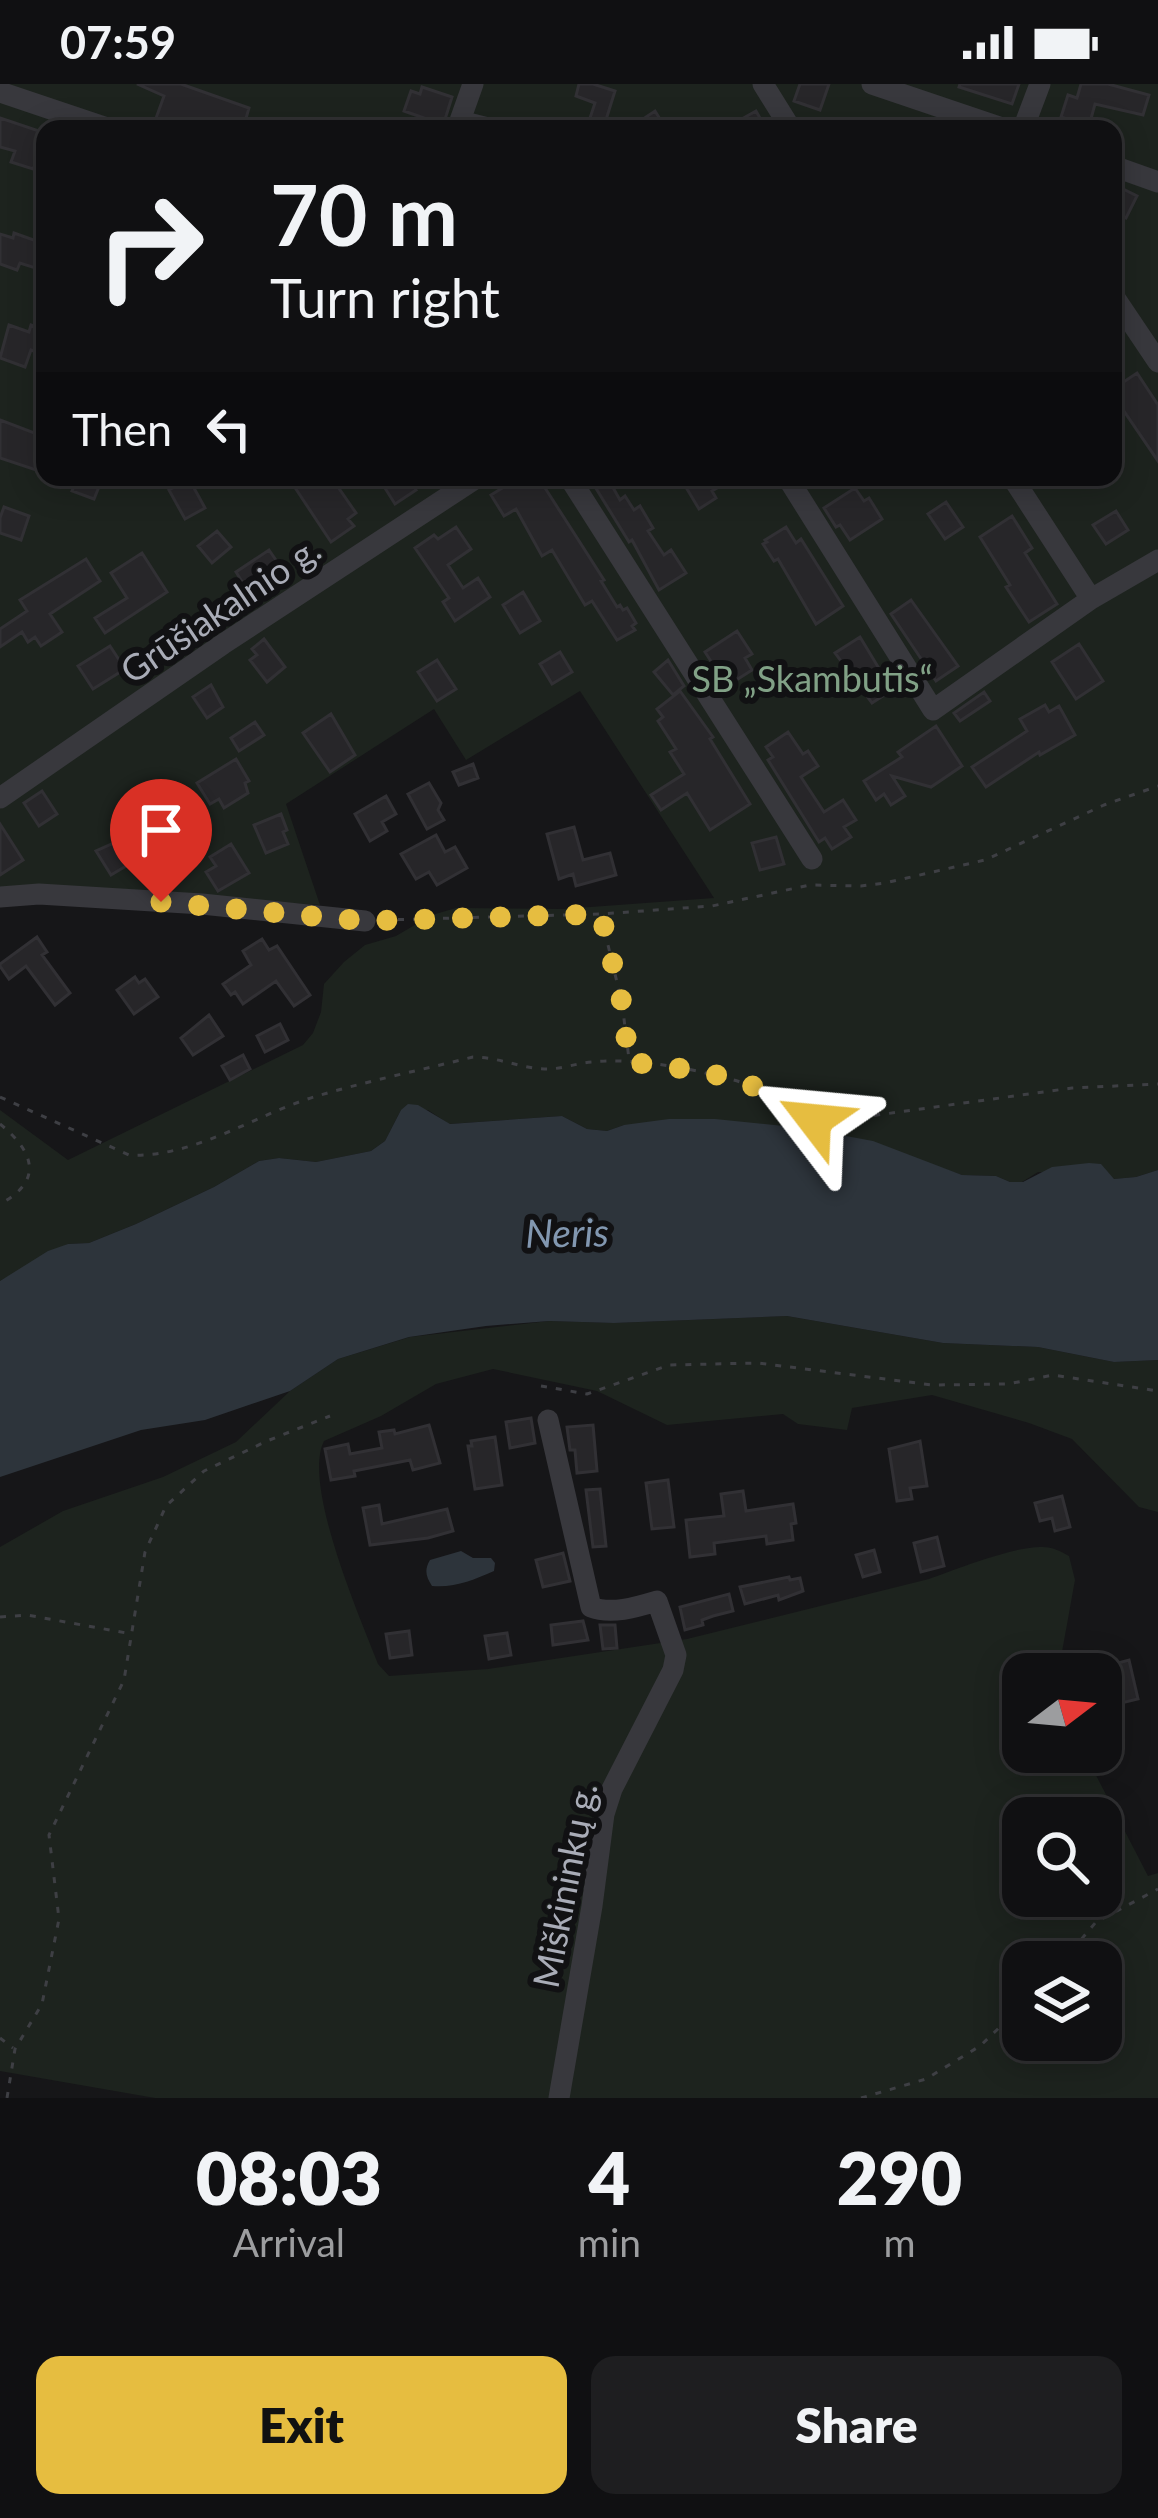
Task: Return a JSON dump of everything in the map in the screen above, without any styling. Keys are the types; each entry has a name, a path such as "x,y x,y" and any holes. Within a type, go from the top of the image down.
{"street":[{"path":"461,120 473,84"},
{"path":"763,84 785,120"},
{"path":"872,84 978,120"},
{"path":"1026,120 1040,84"},
{"path":"0,92 83,120"},
{"path":"1122,169 1158,182"},
{"path":"1122,308 1158,362"},
{"name":"Grūšiakalnio g.","path":"0,798 464,486"},
{"path":"575,486 812,859"},
{"path":"793,486 933,710 1090,599 1158,560"},
{"path":"1018,486 1090,599"},
{"path":"0,897 39,894 132,900 365,921"},
{"name":"Miškininkų g.","path":"548,1420 591,1607 601,1611 657,1601 676,1655 604,1814 559,2098"}],"path":[{"path":"365,921 601,914 712,906 810,885 861,886 986,860 1158,785"},
{"path":"601,914 622,1003 629,1062"},
{"path":"0,1097 129,1155 150,1156 315,1097 473,1057 543,1069 596,1061 706,1072 747,1084 795,1113 834,1121 1072,1088 1158,1084"},
{"path":"0,1124 25,1148 30,1164 25,1185 0,1204"},
{"path":"541,1386 587,1394 669,1365 758,1363 932,1385 1008,1384 1053,1375 1158,1391"},
{"path":"7,2098 15,2049 41,2004 59,1919 49,1835 124,1680 145,1552 166,1506 204,1471 330,1417"},
{"path":"0,1617 27,1615 134,1634"},
{"path":"1080,1941 1096,1922 1158,1889"},
{"path":"861,2098 926,2079 980,2046 1002,2026"},
{"path":"0,2038 15,2049"}],"green space":[{"name":"SB „Skambutis“","path":"0,84 1158,84 1158,1170 1114,1179 1107,1174 1038,1172 1022,1182 1010,1182 996,1176 962,1175 919,1160 624,1125 607,1131 587,1129 562,1116 449,1124 428,1110 401,1110 385,1141 371,1151 316,1162 259,1161 136,1224 89,1243 68,1244 0,1281 0,1110 68,1160 303,1045 321,1012 324,984 344,962 365,945 396,936 432,915 456,908 563,909 714,898 580,691 466,760 434,709 286,804 320,905 47,887 0,892"},
{"path":"787,1316 943,1343 1038,1347 1114,1362 1158,1360 1158,1512 1139,1507 1072,1439 932,1395 852,1408 847,1430 798,1424 783,1414 667,1425 597,1391 493,1369 436,1384 324,1441 319,1461 336,1551 378,1664 389,1676 488,1669 687,1639 929,1579 1017,1550 1046,1547 1069,1556 1075,1580 1062,1653 1002,1653 1002,1773 1095,1773 1107,1797 1002,1797 1002,1917 1122,1917 1122,1826 1148,1876 1158,1873 1158,2098 155,2098 0,2071 0,1547 63,1511 163,1477 236,1442 290,1391 338,1359 410,1337 549,1321"}],"water":[{"name":"Neris","path":"408,1104 450,1124 562,1116 587,1129 607,1131 669,1119 803,1128 873,1141 962,1175 996,1176 1010,1182 1023,1182 1052,1167 1089,1163 1101,1164 1114,1179 1158,1170 1158,1360 1114,1362 1038,1347 943,1343 787,1316 486,1326 409,1337 338,1359 290,1391 205,1420 141,1430 0,1477 0,1281 48,1251 89,1243 136,1224 259,1161 316,1162 371,1151 385,1141"},
{"path":"461,1551 473,1558 491,1558 494,1571 456,1585 432,1586 426,1573 430,1560"}],"building":[{"path":"137,84 181,84 249,108 246,120 155,120 164,96"},
{"path":"579,84 615,91 606,120 590,118 595,103 576,96"},
{"path":"800,84 829,84 820,110 794,101"},
{"path":"960,84 1019,84 1012,104"},
{"path":"1081,84 1108,84 1149,95 1143,115 1095,104 1091,120 1061,117 1068,95 1077,98"},
{"path":"422,87 452,97 445,120 423,120 404,111 411,91 420,94"},
{"path":"756,111 761,120 740,120"},
{"path":"0,118 36,130 36,165 33,169 11,162 15,151 0,147"},
{"path":"1122,188 1137,196 1126,218 1122,216"},
{"path":"14,233 36,241 36,268 20,263 17,270 0,264 0,234 13,238"},
{"path":"9,325 29,332 31,325 36,327 36,352 31,350 25,367 0,358"},
{"path":"1137,373 1158,405 1158,461 1122,408 1122,383"},
{"path":"0,420 36,434 36,470 0,458"},
{"path":"74,486 99,486 94,499 72,491"},
{"path":"193,486 205,508 185,519 169,490"},
{"path":"294,486 337,486 356,513 348,519 354,526 331,542"},
{"path":"384,486 413,486 416,490 395,504"},
{"path":"506,486 544,486 617,607 627,608 635,630 617,640 592,601 585,605 552,550 542,556 516,509 504,516 491,495"},
{"path":"595,486 612,486 620,500 625,496 634,510 640,506 653,528 648,531 664,555 671,550 686,573 659,590 632,540 629,542"},
{"path":"721,486 712,491 716,498 699,509 687,489"},
{"path":"855,488 864,501 869,498 882,519 850,540 824,508"},
{"path":"946,502 963,527 945,539 928,514"},
{"path":"4,507 29,516 21,540 0,533"},
{"path":"1116,511 1128,530 1106,544 1093,525"},
{"path":"1012,516 1032,548 1025,553 1057,604 1029,622 980,537"},
{"path":"456,527 471,549 448,565 463,588 478,578 490,597 455,621 443,602 449,598 415,548"},
{"path":"786,527 796,543 801,539 843,606 816,624 778,559 774,561 763,544"},
{"path":"217,531 231,547 212,563 198,546"},
{"path":"269,550 287,576 253,599 236,572"},
{"path":"142,553 167,592 105,633 95,618 127,598 111,573"},
{"path":"86,559 100,581 50,614 62,632 41,646 35,637 28,642 22,632 0,647 0,629 27,611 20,600"},
{"path":"523,592 540,621 520,633 503,605"},
{"path":"911,600 958,666 936,681 891,614"},
{"path":"737,631 752,654 745,658 752,670 727,686 705,652"},
{"path":"860,637 892,690 872,703 835,653"},
{"path":"264,639 285,667 267,682 250,660 257,655 252,649"},
{"path":"1079,644 1103,681 1076,699 1052,662"},
{"path":"110,646 125,669 93,689 78,666"},
{"path":"560,652 572,672 552,684 540,664"},
{"path":"437,660 456,689 437,701 418,672"},
{"path":"668,660 684,686 673,695 654,672"},
{"path":"211,685 223,707 207,718 193,697"},
{"path":"680,691 713,737 750,804 710,830 687,793 661,810 651,795 684,774 670,752 676,749 658,721 663,717 657,709"},
{"path":"984,692 990,701 960,721 954,713"},
{"path":"1045,705 1049,712 1059,706 1075,735 986,787 972,767 1027,731 1020,719"},
{"path":"331,714 355,755 330,772 303,733"},
{"path":"255,722 264,735 239,751 231,738"},
{"path":"936,726 962,766 931,787 892,776 905,796 891,805 884,794 876,800 864,781 902,757 898,752"},
{"path":"788,732 818,766 801,777 824,812 843,800 856,820 844,827 851,837 832,849 825,838 819,842 768,760 773,757 766,747"},
{"path":"236,759 249,781 245,783 248,793 224,808 219,799 210,804 197,783"},
{"path":"473,764 478,778 459,785 453,772"},
{"path":"429,783 441,803 438,810 444,820 427,829 408,794"},
{"path":"42,791 57,814 39,826 24,803"},
{"path":"386,796 396,814 382,822 387,831 370,841 355,814"},
{"path":"195,811 201,822 182,834 193,855 183,861 170,841 166,843 172,855 157,863 149,850 163,842 157,832 163,829 161,825"},
{"path":"281,814 288,844 266,853 254,825"},
{"path":"0,824 23,860 0,875"},
{"path":"574,827 583,860 610,853 616,875 576,886 573,874 559,879 547,834"},
{"path":"436,835 445,852 455,847 467,868 437,885 429,872 416,879 401,854"},
{"path":"776,837 784,864 760,870 752,843"},
{"path":"123,839 136,860 111,875 96,851"},
{"path":"231,844 249,873 218,891 206,872 216,866 210,857"},
{"path":"37,937 47,952 42,955 70,993 55,1005 26,966 9,979 0,966"},
{"path":"262,939 269,950 277,946 310,995 294,1006 276,981 243,1004 223,984 251,965 243,951"},
{"path":"135,977 139,983 145,979 158,997 134,1014 117,990"},
{"path":"209,1015 223,1036 193,1055 181,1038"},
{"path":"280,1024 288,1040 265,1052 257,1036"},
{"path":"243,1055 250,1069 230,1080 222,1066"},
{"path":"531,1418 535,1443 510,1448 506,1422"},
{"path":"429,1425 440,1463 413,1470 410,1460 331,1480 325,1449 348,1444 350,1454 382,1448 379,1432 394,1430 395,1434"},
{"path":"593,1425 597,1471 577,1473 567,1427"},
{"path":"495,1437 502,1485 475,1489 468,1446 471,1441"},
{"path":"920,1441 927,1486 910,1488 912,1499 897,1501 889,1449"},
{"path":"668,1480 674,1527 652,1529 646,1483"},
{"path":"600,1489 606,1546 593,1547 586,1490"},
{"path":"743,1491 746,1511 793,1504 793,1540 767,1544 766,1536 714,1543 715,1554 690,1557 686,1520 724,1516 721,1494"},
{"path":"1062,1496 1070,1527 1055,1531 1052,1518 1040,1521 1035,1503"},
{"path":"379,1505 382,1524 447,1509 453,1531 370,1545 363,1508"},
{"path":"937,1537 944,1566 921,1572 914,1543"},
{"path":"874,1550 880,1572 863,1577 856,1555"},
{"path":"563,1553 570,1581 543,1587 536,1560"},
{"path":"800,1578 803,1591 745,1604 740,1587"},
{"path":"729,1594 733,1611 685,1630 680,1607"},
{"path":"583,1621 588,1640 553,1645 551,1625"},
{"path":"600,1625 615,1625 617,1648 603,1649"},
{"path":"409,1631 412,1655 390,1658 386,1634"},
{"path":"507,1633 511,1655 489,1659 485,1636"},
{"path":"1129,1660 1138,1699 1122,1703 1122,1662"}],"route":[{"path":"161,902 365,921 601,914 622,1003 629,1062 706,1072 747,1084 814,1120"}]}
